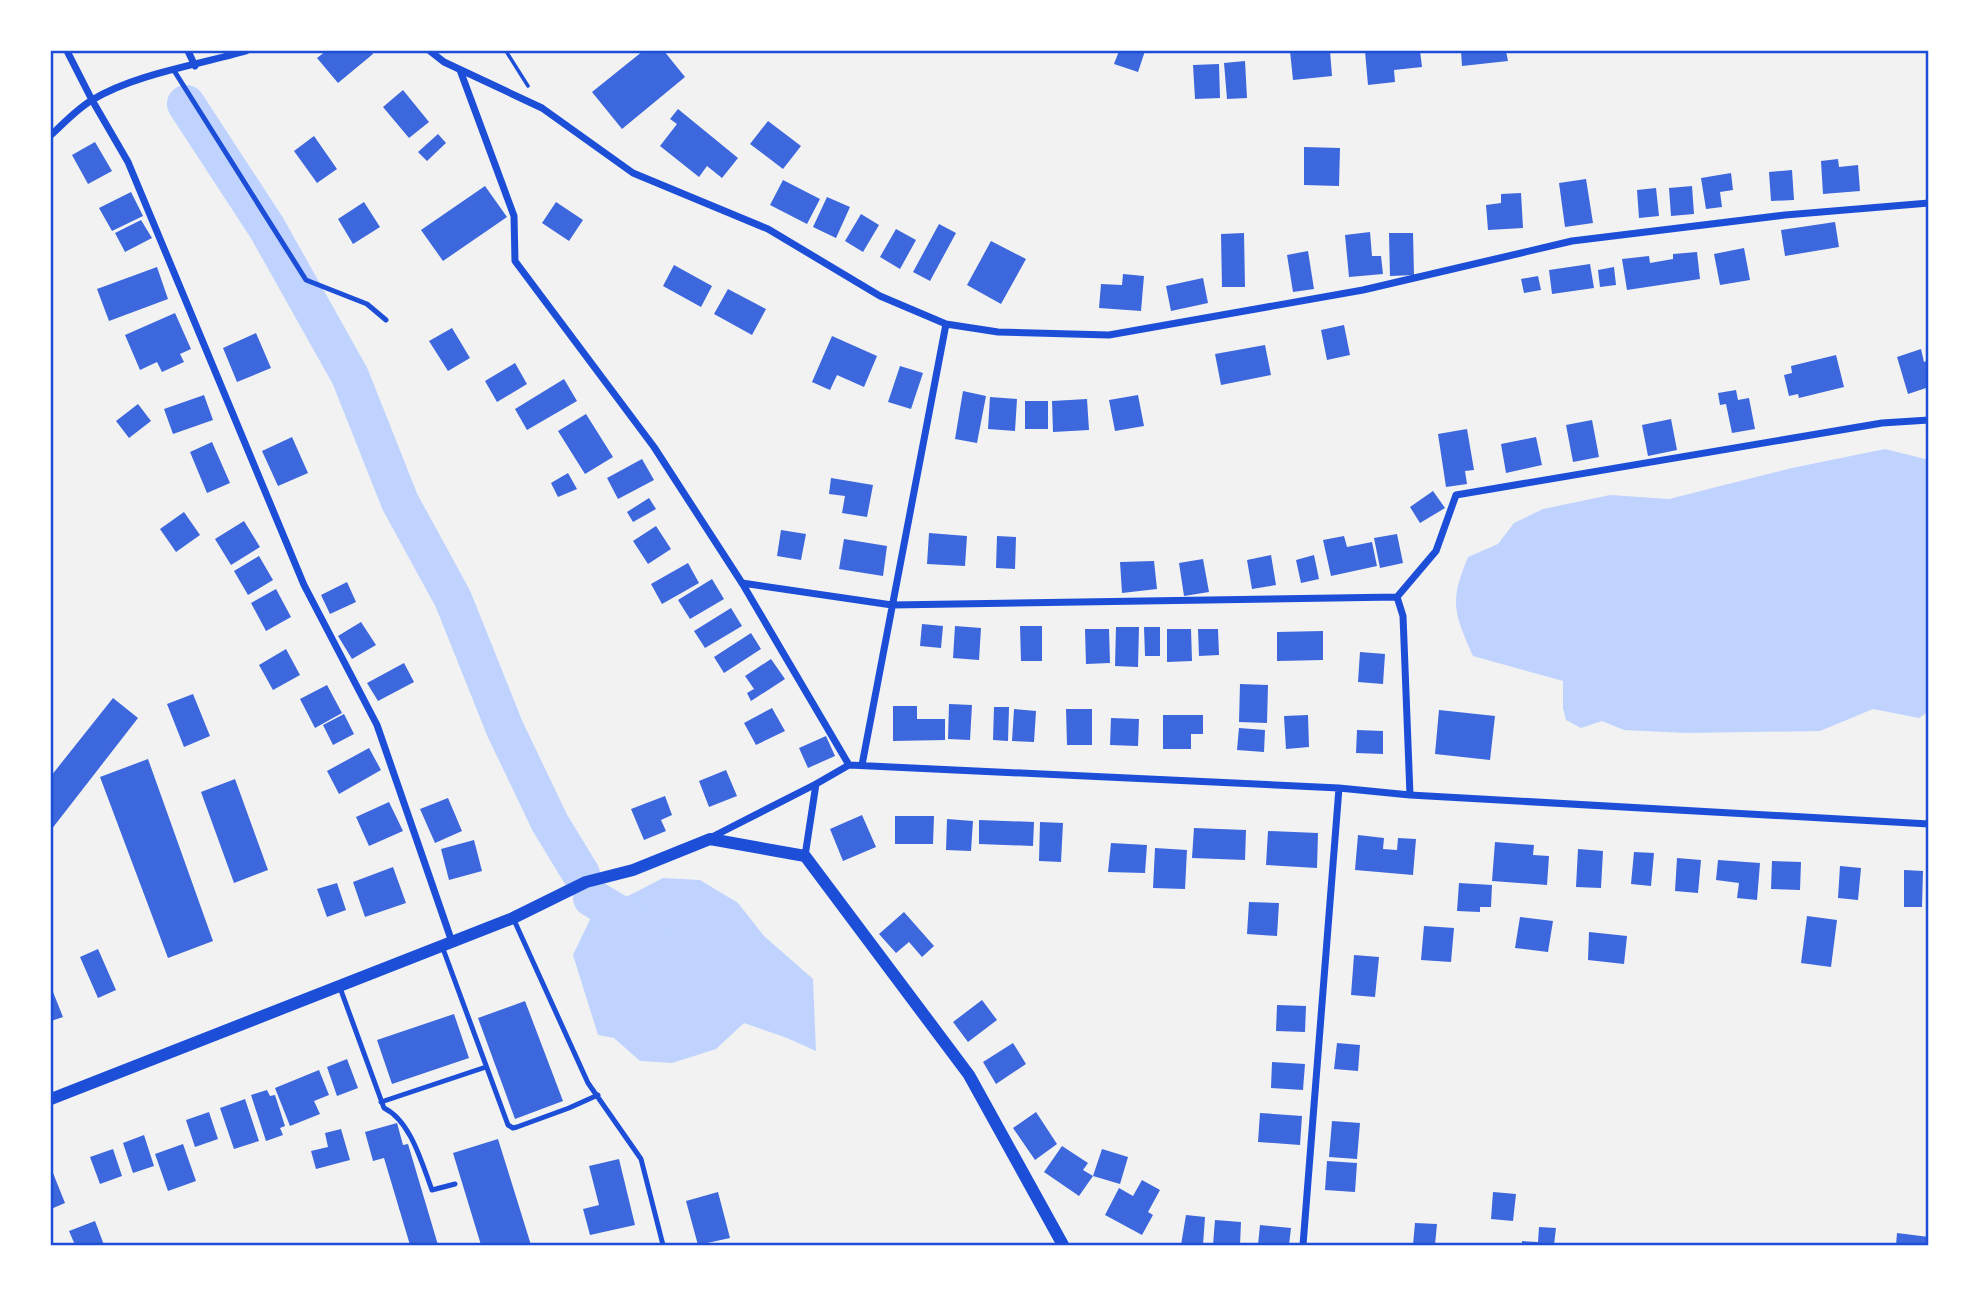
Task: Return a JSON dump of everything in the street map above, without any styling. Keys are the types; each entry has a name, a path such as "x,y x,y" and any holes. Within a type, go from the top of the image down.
{"street":[{"path":"67,51 128,162 304,585 377,725 447,944"},
{"path":"188,51 195,66"},
{"path":"51,135 92,100 173,69 195,66 246,51"},
{"path":"430,51 460,69 542,108 633,173 768,229 880,296 946,324 998,332 1109,335 1363,290 1572,241 1785,215 1929,204"},
{"path":"460,69 514,216 515,261 654,447 742,583 849,765"},
{"path":"862,765 946,324"},
{"path":"742,583 892,606 1397,597 1436,551 1456,495 1882,423 1929,421"},
{"path":"1397,597 1403,616 1410,795"},
{"path":"51,1099 513,918 586,881 634,870 710,839 849,765 1339,788 1410,795 1929,824"},
{"path":"805,856 816,784"},
{"path":"1303,1245 1339,788"},
{"path":"710,839 805,856 970,1075 1063,1245"}],"lane":[{"path":"173,69 306,280 367,303 386,320"},
{"path":"513,918 588,1083 641,1159 663,1245"},
{"path":"447,944 486,1067 508,1125 513,1128 598,1095"},
{"path":"340,985 384,1108 406,1132 432,1190 455,1184"},
{"path":"382,1102 486,1067"}],"path":[{"path":"506,51 542,108"}],"water":[{"path":"1885,449 1929,460 1929,711 1919,718 1873,709 1820,731 1686,733 1624,730 1602,721 1581,728 1566,720 1563,681 1473,656 1456,607 1462,573 1468,557 1498,544 1514,523 1543,509 1610,495 1669,499 1792,468"},
{"path":"663,878 700,880 738,903 764,936 813,979 816,1051 744,1023 716,1049 672,1063 640,1061 614,1038 598,1035 573,955 596,907 630,895"}],"building":[{"path":"326,51 371,51 373,54 338,83 317,58"},
{"path":"643,51 664,51 685,77 622,129 592,92"},
{"path":"1119,51 1145,51 1138,72 1114,64"},
{"path":"1290,51 1330,51 1332,76 1293,80"},
{"path":"1365,51 1420,51 1422,67 1394,70 1395,82 1368,85"},
{"path":"1461,51 1506,51 1508,61 1462,66"},
{"path":"1245,61 1247,98 1227,99 1224,63"},
{"path":"1219,64 1220,98 1195,99 1193,65"},
{"path":"403,90 429,122 409,138 383,107"},
{"path":"678,109 738,158 722,178 707,166 699,177 660,146 677,124 670,119"},
{"path":"768,121 801,146 783,169 750,144"},
{"path":"438,134 446,143 427,161 418,152"},
{"path":"314,136 337,169 317,183 294,151"},
{"path":"95,142 112,171 88,184 72,155"},
{"path":"1304,147 1340,148 1339,186 1304,185"},
{"path":"1838,159 1839,167 1858,165 1860,191 1823,194 1821,161"},
{"path":"1792,170 1794,200 1771,201 1769,172"},
{"path":"1731,173 1733,190 1720,192 1722,207 1706,209 1701,178"},
{"path":"1586,179 1593,223 1565,227 1559,183"},
{"path":"783,180 820,199 807,224 770,205"},
{"path":"485,186 507,217 443,261 421,230"},
{"path":"1692,186 1694,214 1671,216 1669,188"},
{"path":"1656,188 1659,216 1639,218 1637,190"},
{"path":"131,192 143,216 112,231 99,208"},
{"path":"1521,193 1523,228 1488,230 1486,205 1501,203 1501,194"},
{"path":"827,197 850,207 836,238 813,227"},
{"path":"364,202 380,227 353,244 338,219"},
{"path":"556,202 583,220 569,241 542,223"},
{"path":"861,214 879,225 863,252 845,241"},
{"path":"141,220 152,238 125,252 115,233"},
{"path":"1835,222 1839,247 1785,256 1781,230"},
{"path":"939,224 956,233 930,281 913,272"},
{"path":"896,229 916,240 900,269 880,257"},
{"path":"1370,232 1372,256 1381,256 1383,274 1349,277 1345,235"},
{"path":"1244,233 1245,287 1222,287 1221,234"},
{"path":"1389,233 1413,233 1414,275 1390,276"},
{"path":"991,241 1026,259 1001,304 967,285"},
{"path":"1744,248 1750,280 1720,285 1714,254"},
{"path":"1308,251 1314,289 1293,292 1287,255"},
{"path":"1697,252 1700,279 1627,290 1622,259 1649,256 1650,263 1673,259 1673,254"},
{"path":"1590,264 1594,288 1552,294 1549,270"},
{"path":"674,265 712,286 701,307 663,286"},
{"path":"157,267 168,299 109,321 97,289"},
{"path":"1614,267 1616,285 1600,287 1598,270"},
{"path":"1123,274 1144,276 1141,311 1099,308 1101,284 1122,285"},
{"path":"1538,276 1541,290 1524,293 1521,279"},
{"path":"1203,278 1208,303 1171,311 1166,286"},
{"path":"728,289 766,309 752,335 714,314"},
{"path":"175,313 191,349 180,354 184,362 162,372 157,362 140,370 125,335"},
{"path":"1344,325 1350,355 1327,360 1321,330"},
{"path":"452,328 470,358 448,371 429,341"},
{"path":"256,333 271,368 237,382 223,348"},
{"path":"832,336 877,356 864,387 837,375 830,390 812,382"},
{"path":"1265,345 1271,375 1221,385 1215,354"},
{"path":"1921,349 1924,362 1929,360 1929,387 1908,394 1897,357"},
{"path":"1836,355 1844,387 1799,398 1798,394 1789,396 1784,375 1792,373 1791,366"},
{"path":"515,363 527,384 497,402 485,381"},
{"path":"900,366 923,373 911,409 888,402"},
{"path":"564,379 577,401 527,430 515,409"},
{"path":"1736,390 1738,400 1749,398 1755,429 1732,433 1726,404 1720,405 1718,393"},
{"path":"963,391 986,396 977,443 955,439"},
{"path":"204,395 213,420 173,434 164,409"},
{"path":"1138,395 1144,426 1115,431 1109,400"},
{"path":"990,397 1017,399 1015,431 988,429"},
{"path":"1087,399 1089,430 1053,432 1052,401"},
{"path":"1025,401 1048,401 1048,429 1025,429"},
{"path":"138,404 151,421 129,438 116,421"},
{"path":"586,414 613,457 585,474 558,431"},
{"path":"1671,419 1677,450 1648,456 1642,425"},
{"path":"1592,420 1599,457 1573,462 1566,425"},
{"path":"1467,429 1474,470 1465,471 1467,484 1446,487 1438,434"},
{"path":"292,437 308,473 278,486 262,451"},
{"path":"1536,437 1542,465 1506,473 1501,444"},
{"path":"212,442 230,483 207,493 190,452"},
{"path":"642,459 654,480 618,499 607,478"},
{"path":"568,473 577,489 558,497 551,483"},
{"path":"831,478 873,485 867,517 842,513 845,496 829,494"},
{"path":"1433,491 1445,508 1420,523 1410,507"},
{"path":"649,498 656,509 633,522 627,512"},
{"path":"184,512 200,535 176,552 160,529"},
{"path":"244,521 260,547 231,565 215,539"},
{"path":"656,526 671,549 648,564 633,541"},
{"path":"781,530 806,534 801,560 777,556"},
{"path":"929,533 967,536 965,566 927,564"},
{"path":"1397,534 1403,563 1380,568 1374,538"},
{"path":"997,536 1016,537 1015,569 996,568"},
{"path":"1344,536 1347,547 1372,542 1377,566 1331,576 1323,540"},
{"path":"844,539 887,546 883,576 839,569"},
{"path":"1271,555 1276,585 1252,589 1247,560"},
{"path":"1314,555 1319,579 1301,583 1296,560"},
{"path":"259,556 273,580 248,595 234,571"},
{"path":"1203,559 1209,592 1184,596 1179,563"},
{"path":"1154,561 1157,589 1122,593 1120,562"},
{"path":"688,563 699,583 662,604 651,584"},
{"path":"712,579 724,599 690,619 678,600"},
{"path":"347,582 356,602 330,614 321,595"},
{"path":"276,589 291,617 266,631 251,603"},
{"path":"731,608 742,626 705,648 694,631"},
{"path":"361,622 376,645 352,659 338,636"},
{"path":"922,624 943,626 941,648 920,646"},
{"path":"955,626 981,628 979,660 953,658"},
{"path":"1020,626 1042,626 1042,661 1021,661"},
{"path":"1116,627 1139,627 1138,667 1115,666"},
{"path":"1144,627 1160,627 1160,656 1145,656"},
{"path":"1085,629 1109,629 1110,663 1086,664"},
{"path":"1167,629 1191,629 1192,661 1167,662"},
{"path":"1198,629 1218,629 1219,655 1199,656"},
{"path":"1323,631 1323,660 1277,661 1277,632"},
{"path":"751,633 761,649 724,673 714,657"},
{"path":"286,649 300,675 273,690 259,665"},
{"path":"1360,652 1385,654 1383,684 1358,682"},
{"path":"771,659 785,679 751,701 747,693 754,689 745,676"},
{"path":"404,663 414,682 378,701 367,683"},
{"path":"1240,684 1268,685 1267,723 1239,722"},
{"path":"327,685 342,713 315,728 300,699"},
{"path":"193,694 210,736 184,747 167,704"},
{"path":"113,698 138,718 51,830 51,776"},
{"path":"949,704 972,705 970,740 948,739"},
{"path":"893,706 917,706 917,719 945,719 945,740 893,741"},
{"path":"994,707 1009,707 1008,741 993,740"},
{"path":"772,708 785,731 756,745 744,723"},
{"path":"1014,709 1036,711 1034,742 1012,741"},
{"path":"1066,709 1092,709 1092,745 1067,745"},
{"path":"1439,710 1495,716 1490,760 1435,754"},
{"path":"344,714 354,734 333,745 323,725"},
{"path":"1163,715 1203,715 1203,734 1191,734 1191,749 1163,749"},
{"path":"1308,715 1309,747 1286,749 1284,716"},
{"path":"1111,718 1139,719 1138,746 1110,745"},
{"path":"1239,728 1265,730 1264,752 1237,750"},
{"path":"1357,730 1383,731 1383,754 1356,753"},
{"path":"826,736 835,756 808,768 799,748"},
{"path":"369,748 381,770 339,794 327,771"},
{"path":"148,759 213,941 168,958 100,777"},
{"path":"726,770 737,796 709,807 699,781"},
{"path":"235,779 268,870 234,883 201,792"},
{"path":"665,796 672,815 661,820 666,831 644,840 631,809"},
{"path":"448,798 462,831 435,843 420,809"},
{"path":"389,802 403,831 369,846 356,817"},
{"path":"862,815 876,847 843,861 830,829"},
{"path":"895,816 934,816 933,844 895,844"},
{"path":"947,819 973,821 971,851 946,850"},
{"path":"979,820 1034,822 1033,846 979,844"},
{"path":"1040,822 1063,823 1061,862 1039,861"},
{"path":"1194,828 1246,830 1245,860 1192,858"},
{"path":"1268,831 1318,833 1317,868 1266,865"},
{"path":"1358,835 1384,838 1383,849 1397,850 1398,838 1416,839 1413,875 1355,870"},
{"path":"474,840 482,871 449,880 441,849"},
{"path":"1495,842 1534,845 1533,855 1549,856 1547,885 1492,881"},
{"path":"1111,843 1147,845 1145,873 1108,872"},
{"path":"1155,848 1187,850 1185,889 1153,888"},
{"path":"1578,849 1603,851 1601,888 1576,887"},
{"path":"1634,852 1654,853 1651,886 1631,884"},
{"path":"1677,858 1701,860 1698,893 1675,891"},
{"path":"1718,860 1760,863 1757,900 1737,898 1739,883 1716,880"},
{"path":"1772,861 1801,862 1800,890 1771,889"},
{"path":"1840,866 1861,868 1858,900 1838,898"},
{"path":"393,867 406,903 365,917 353,882"},
{"path":"1904,870 1923,871 1922,907 1904,907"},
{"path":"337,883 346,910 327,917 317,889"},
{"path":"1459,883 1492,885 1491,907 1480,907 1480,912 1457,911"},
{"path":"1249,902 1279,903 1277,936 1247,934"},
{"path":"904,912 934,946 922,957 909,942 896,953 879,934"},
{"path":"1807,916 1837,920 1831,967 1801,963"},
{"path":"1520,917 1553,921 1548,952 1515,948"},
{"path":"1424,926 1454,928 1451,962 1421,960"},
{"path":"1589,932 1627,936 1624,964 1588,960"},
{"path":"98,949 116,990 98,998 80,957"},
{"path":"1354,955 1379,957 1375,997 1351,995"},
{"path":"53,992 63,1017 51,1021 51,993"},
{"path":"982,1000 997,1020 968,1042 953,1022"},
{"path":"525,1001 563,1101 515,1119 478,1018"},
{"path":"1277,1005 1306,1006 1305,1032 1276,1031"},
{"path":"454,1014 469,1058 392,1084 377,1040"},
{"path":"1013,1043 1026,1064 996,1084 983,1062"},
{"path":"1337,1043 1360,1045 1358,1071 1334,1069"},
{"path":"347,1059 358,1088 337,1096 327,1067"},
{"path":"1272,1062 1305,1064 1303,1090 1271,1088"},
{"path":"319,1070 329,1095 314,1101 320,1114 290,1126 275,1088"},
{"path":"267,1090 270,1096 275,1095 285,1126 280,1128 283,1135 266,1141 251,1095"},
{"path":"245,1099 259,1141 234,1149 220,1108"},
{"path":"209,1112 218,1139 195,1147 186,1120"},
{"path":"1036,1112 1057,1144 1035,1160 1013,1128"},
{"path":"1260,1113 1302,1116 1300,1145 1258,1142"},
{"path":"1332,1121 1360,1123 1357,1159 1329,1157"},
{"path":"397,1123 403,1145 408,1144 438,1245 410,1245 384,1158 373,1161 365,1132"},
{"path":"341,1129 350,1160 316,1169 311,1151 328,1147 325,1133"},
{"path":"144,1135 154,1166 133,1173 123,1143"},
{"path":"498,1139 531,1245 481,1245 453,1153"},
{"path":"183,1144 196,1181 168,1191 155,1154"},
{"path":"1062,1146 1088,1163 1083,1170 1093,1176 1079,1196 1044,1172"},
{"path":"113,1149 122,1176 100,1184 90,1157"},
{"path":"1102,1149 1128,1157 1120,1184 1093,1176"},
{"path":"619,1159 635,1225 590,1235 583,1209 599,1205 589,1166"},
{"path":"1327,1161 1357,1163 1355,1192 1325,1190"},
{"path":"51,1168 65,1203 51,1209"},
{"path":"1142,1180 1160,1190 1148,1212 1153,1215 1142,1235 1105,1215 1119,1188 1133,1196"},
{"path":"718,1192 730,1238 698,1245 686,1201"},
{"path":"1493,1192 1516,1194 1513,1221 1491,1219"},
{"path":"1186,1215 1205,1217 1203,1245 1181,1245"},
{"path":"1215,1220 1241,1222 1240,1245 1213,1245"},
{"path":"95,1221 104,1245 75,1245 69,1231"},
{"path":"1415,1223 1437,1224 1435,1245 1413,1245"},
{"path":"1260,1225 1291,1228 1289,1245 1258,1245"},
{"path":"1539,1227 1556,1228 1554,1245 1522,1245 1522,1241 1538,1242"},
{"path":"1897,1233 1929,1237 1929,1245 1896,1245"}],"waterway":[{"path":"186,104 267,228 350,376 400,502 453,599 505,729 550,823 581,874"},
{"path":"592,898 648,931"}]}
